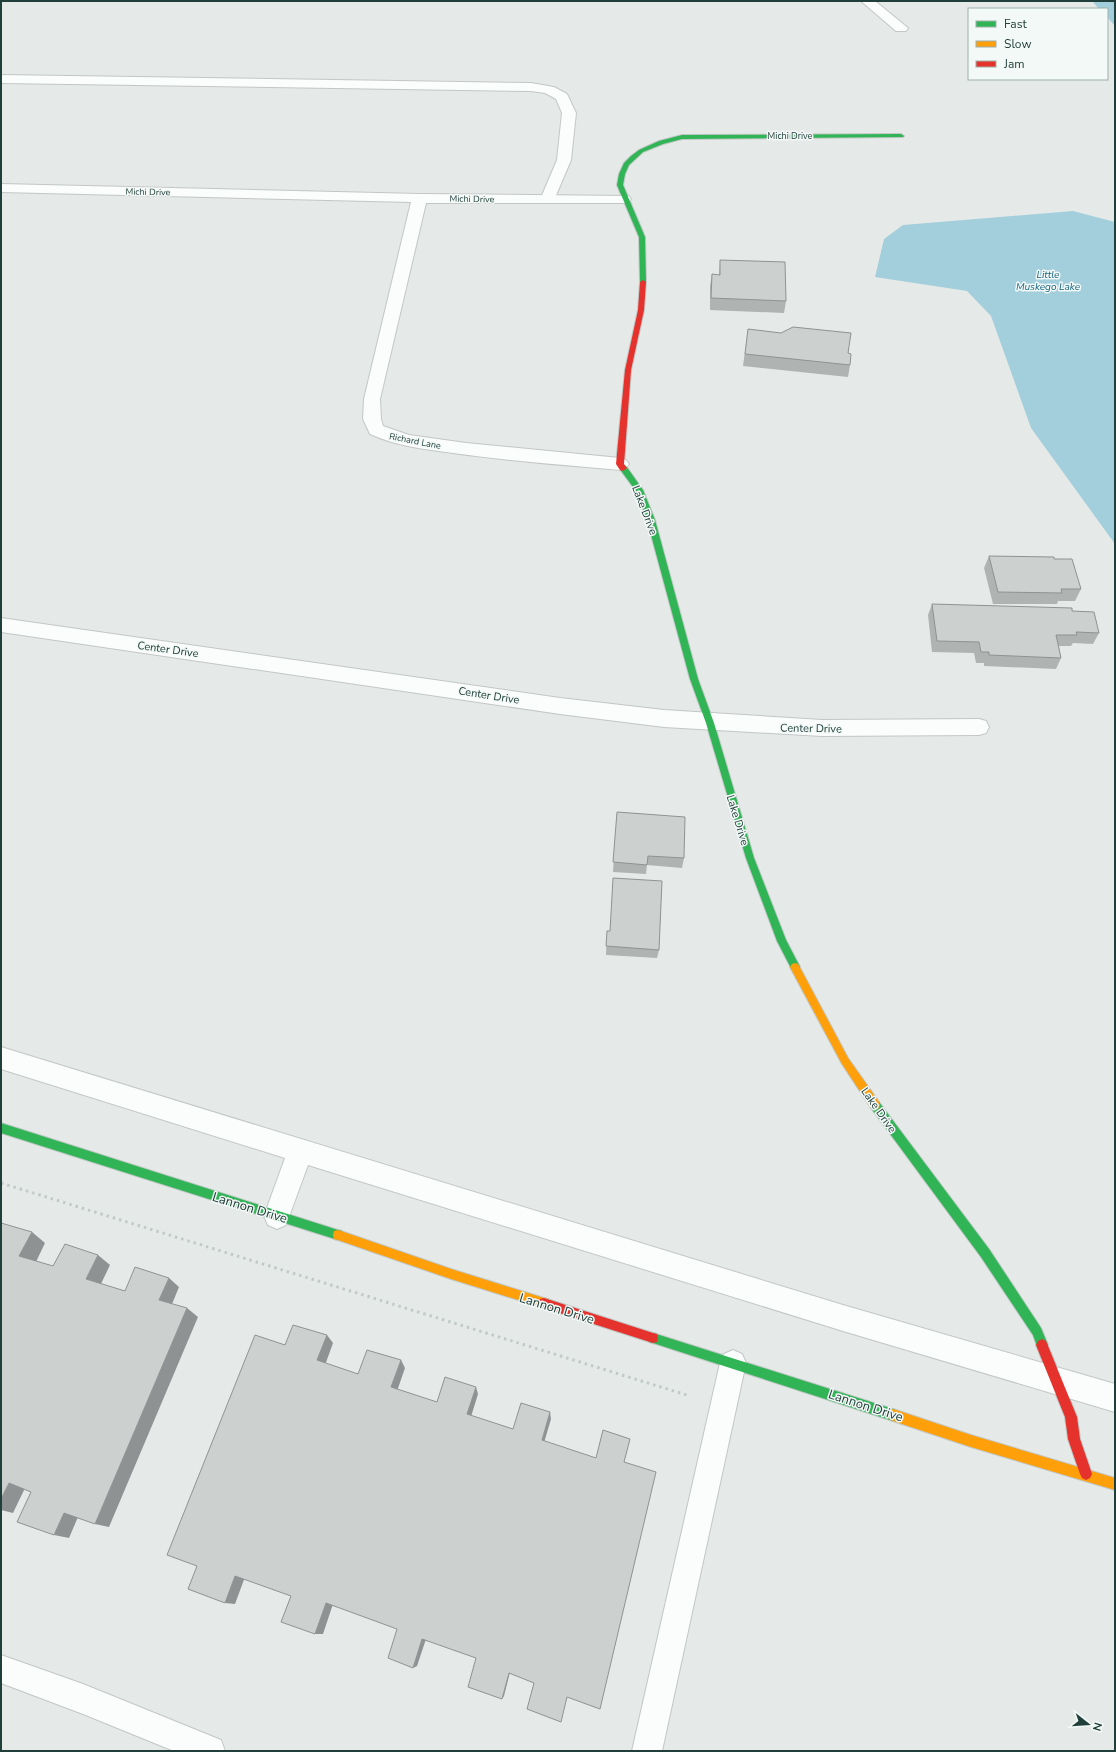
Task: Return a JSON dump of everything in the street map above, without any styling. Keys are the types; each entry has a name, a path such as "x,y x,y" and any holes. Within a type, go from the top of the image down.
{"street":[{"path":"867,1 901,28"},
{"name":"Michi Drive","path":"1,188 419,198 547,200 624,199 619,180 624,166 634,154 664,141 682,137 901,136"},
{"name":"Richard Lane","path":"419,198 372,399 372,419 376,430 387,436 410,441 474,451 620,464"},
{"path":"620,464 628,369 641,308 643,271 642,236 635,216 624,199"},
{"name":"Lake Drive","path":"620,464 639,490 651,520 694,679 710,723 750,858 782,941 803,984 845,1061 886,1122 985,1253 1037,1332 1071,1417 1074,1439 1086,1474"},
{"name":"Center Drive","path":"1,625 475,692 560,707 710,723 796,729 933,729 979,727"},
{"path":"1,1058 843,1318 1115,1398"},
{"name":"Lannon Drive","path":"1,1128 355,1240 452,1274 862,1404 971,1441 1086,1474 1115,1484"},
{"path":"277,1216 300,1151"}],"lane":[{"path":"1,79 531,87 549,90 562,97 569,113 564,160 547,200"},
{"path":"647,1751 733,1363"},
{"path":"1,1669 83,1699 210,1751"}],"path":[{"path":"1,1183 724,1407"}],"water":[{"path":"1092,1 1115,1 1115,26 1108,18 1108,8 1098,8"},
{"name":"Little Muskego Lake","path":"1073,211 1115,222 1115,544 1031,428 991,316 967,291 875,277 884,239 903,225"}],"building":[{"path":"720,260 785,262 786,301 711,298 712,274 720,275"},
{"path":"793,327 851,333 848,353 851,354 850,365 745,354 748,329 781,333"},
{"path":"989,556 1054,557 1054,559 1072,559 1081,589 1061,589 1062,593 998,592"},
{"path":"932,604 1072,608 1072,611 1094,612 1099,633 1076,632 1077,635 1056,635 1061,658 989,655 989,652 981,652 979,642 937,641"},
{"path":"617,812 685,817 684,858 648,856 647,865 613,862"},
{"path":"613,878 662,881 659,950 606,946 607,931 610,931"},
{"path":"1,1223 32,1232 19,1256 53,1266 65,1244 98,1255 86,1279 125,1291 135,1267 169,1278 159,1300 187,1308 95,1524 64,1513 54,1535 17,1522 31,1492 9,1483 1,1499"},
{"path":"293,1325 327,1335 317,1360 358,1374 367,1350 401,1360 391,1387 437,1402 445,1377 476,1387 467,1414 513,1429 521,1403 550,1412 542,1440 596,1458 603,1430 630,1439 624,1462 656,1472 600,1709 567,1697 561,1722 527,1709 534,1683 509,1673 502,1699 468,1687 476,1658 422,1639 413,1668 388,1658 397,1629 326,1603 315,1634 281,1622 291,1596 235,1576 225,1603 188,1589 197,1566 167,1555 255,1335 285,1345"}],"traffic: fast":[{"path":"643,282 642,237 620,185 626,164 641,151 661,142 682,137 901,136"},
{"path":"623,468 639,490 651,520 694,679 710,723 750,858 782,941 795,967"},
{"path":"875,1105 985,1253 1037,1332 1042,1345"},
{"path":"1,1128 338,1235"},
{"path":"653,1338 893,1415"}],"traffic: slow":[{"path":"795,967 845,1061 875,1105"},
{"path":"338,1235 451,1274 544,1303"},
{"path":"893,1415 971,1441 1115,1484"}],"traffic: jam":[{"path":"623,468 620,464 628,370 641,310 643,282"},
{"path":"544,1303 653,1338"},
{"path":"1042,1345 1071,1417 1074,1439 1086,1474"}]}
